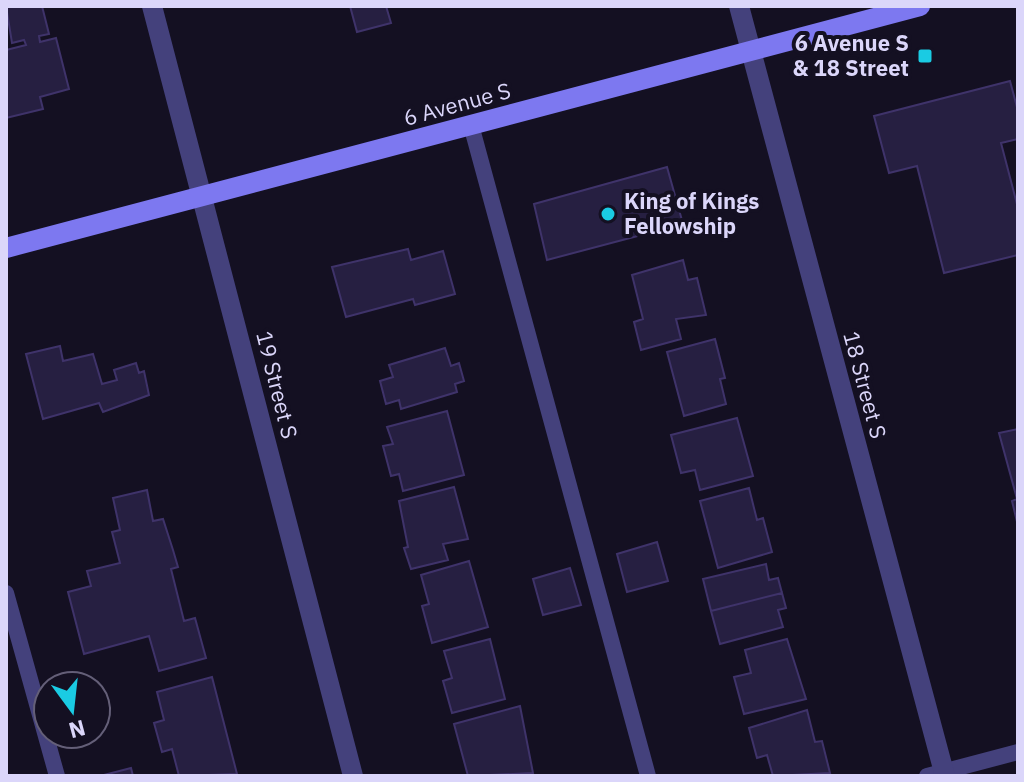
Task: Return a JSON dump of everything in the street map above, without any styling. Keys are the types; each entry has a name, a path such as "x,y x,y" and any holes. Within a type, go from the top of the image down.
{"main road":[{"name":"6 Avenue S","path":"6,248 920,6"}],"street":[{"name":"19 Street S","path":"152,6 353,776"},
{"name":"18 Street S","path":"739,6 939,775"}],"lane":[{"path":"471,125 648,776"},
{"path":"6,593 57,776"},
{"path":"939,775 1018,752"}],"building":[{"path":"6,6 42,6 49,34 39,36 40,42 56,38 69,89 40,97 43,109 6,118 6,50 26,45 24,40 12,43"},
{"path":"350,6 386,6 391,23 357,32"},
{"path":"1010,81 1018,111 1018,139 1001,143 1018,208 1018,255 944,273 917,166 889,173 874,116"},
{"name":"King of Kings Fellowship","path":"667,167 683,224 547,260 534,204"},
{"path":"408,249 411,260 443,251 455,294 415,305 413,299 346,317 332,267"},
{"path":"683,260 688,280 697,278 706,315 676,319 681,339 641,350 634,322 643,319 632,275"},
{"path":"715,339 725,378 720,379 726,404 684,416 667,352"},
{"path":"60,346 63,361 93,354 102,384 117,380 114,370 136,363 139,373 144,371 149,395 103,412 99,403 43,419 26,354"},
{"path":"445,348 451,366 459,363 464,381 455,384 457,392 401,409 399,400 386,404 380,381 393,377 389,365"},
{"path":"447,411 464,475 403,491 399,474 391,476 383,446 393,444 387,427"},
{"path":"737,418 753,476 700,490 695,470 681,473 671,435"},
{"path":"1018,429 1018,526 1012,501 1017,499 999,433"},
{"path":"454,487 468,539 443,544 448,560 411,569 404,548 408,547 399,501"},
{"path":"749,488 757,520 763,518 772,552 718,568 700,501"},
{"path":"147,490 153,521 163,519 178,567 171,569 184,621 195,618 206,658 159,671 149,636 84,654 68,592 91,586 87,571 120,563 112,532 120,530 113,498"},
{"path":"657,542 668,581 627,592 617,554"},
{"path":"469,561 488,627 432,643 422,606 429,604 421,575"},
{"path":"766,564 769,580 778,578 782,593 711,611 703,579"},
{"path":"570,568 581,605 543,615 533,579"},
{"path":"782,593 786,608 778,610 783,627 720,644 711,611"},
{"path":"490,639 505,699 452,713 443,681 452,678 444,651"},
{"path":"787,639 806,699 744,714 734,677 751,673 745,650"},
{"path":"212,677 237,774 179,776 172,749 162,752 154,723 164,720 157,692"},
{"path":"520,706 533,773 468,776 454,724"},
{"path":"807,710 815,742 822,741 830,773 773,776 767,755 757,758 749,728"},
{"path":"131,768 133,776 100,776"}],"place":[{"name":"6 Avenue S & 18 Street","path":"925,56"},
{"name":"King of Kings Fellowship","path":"608,214"}]}
